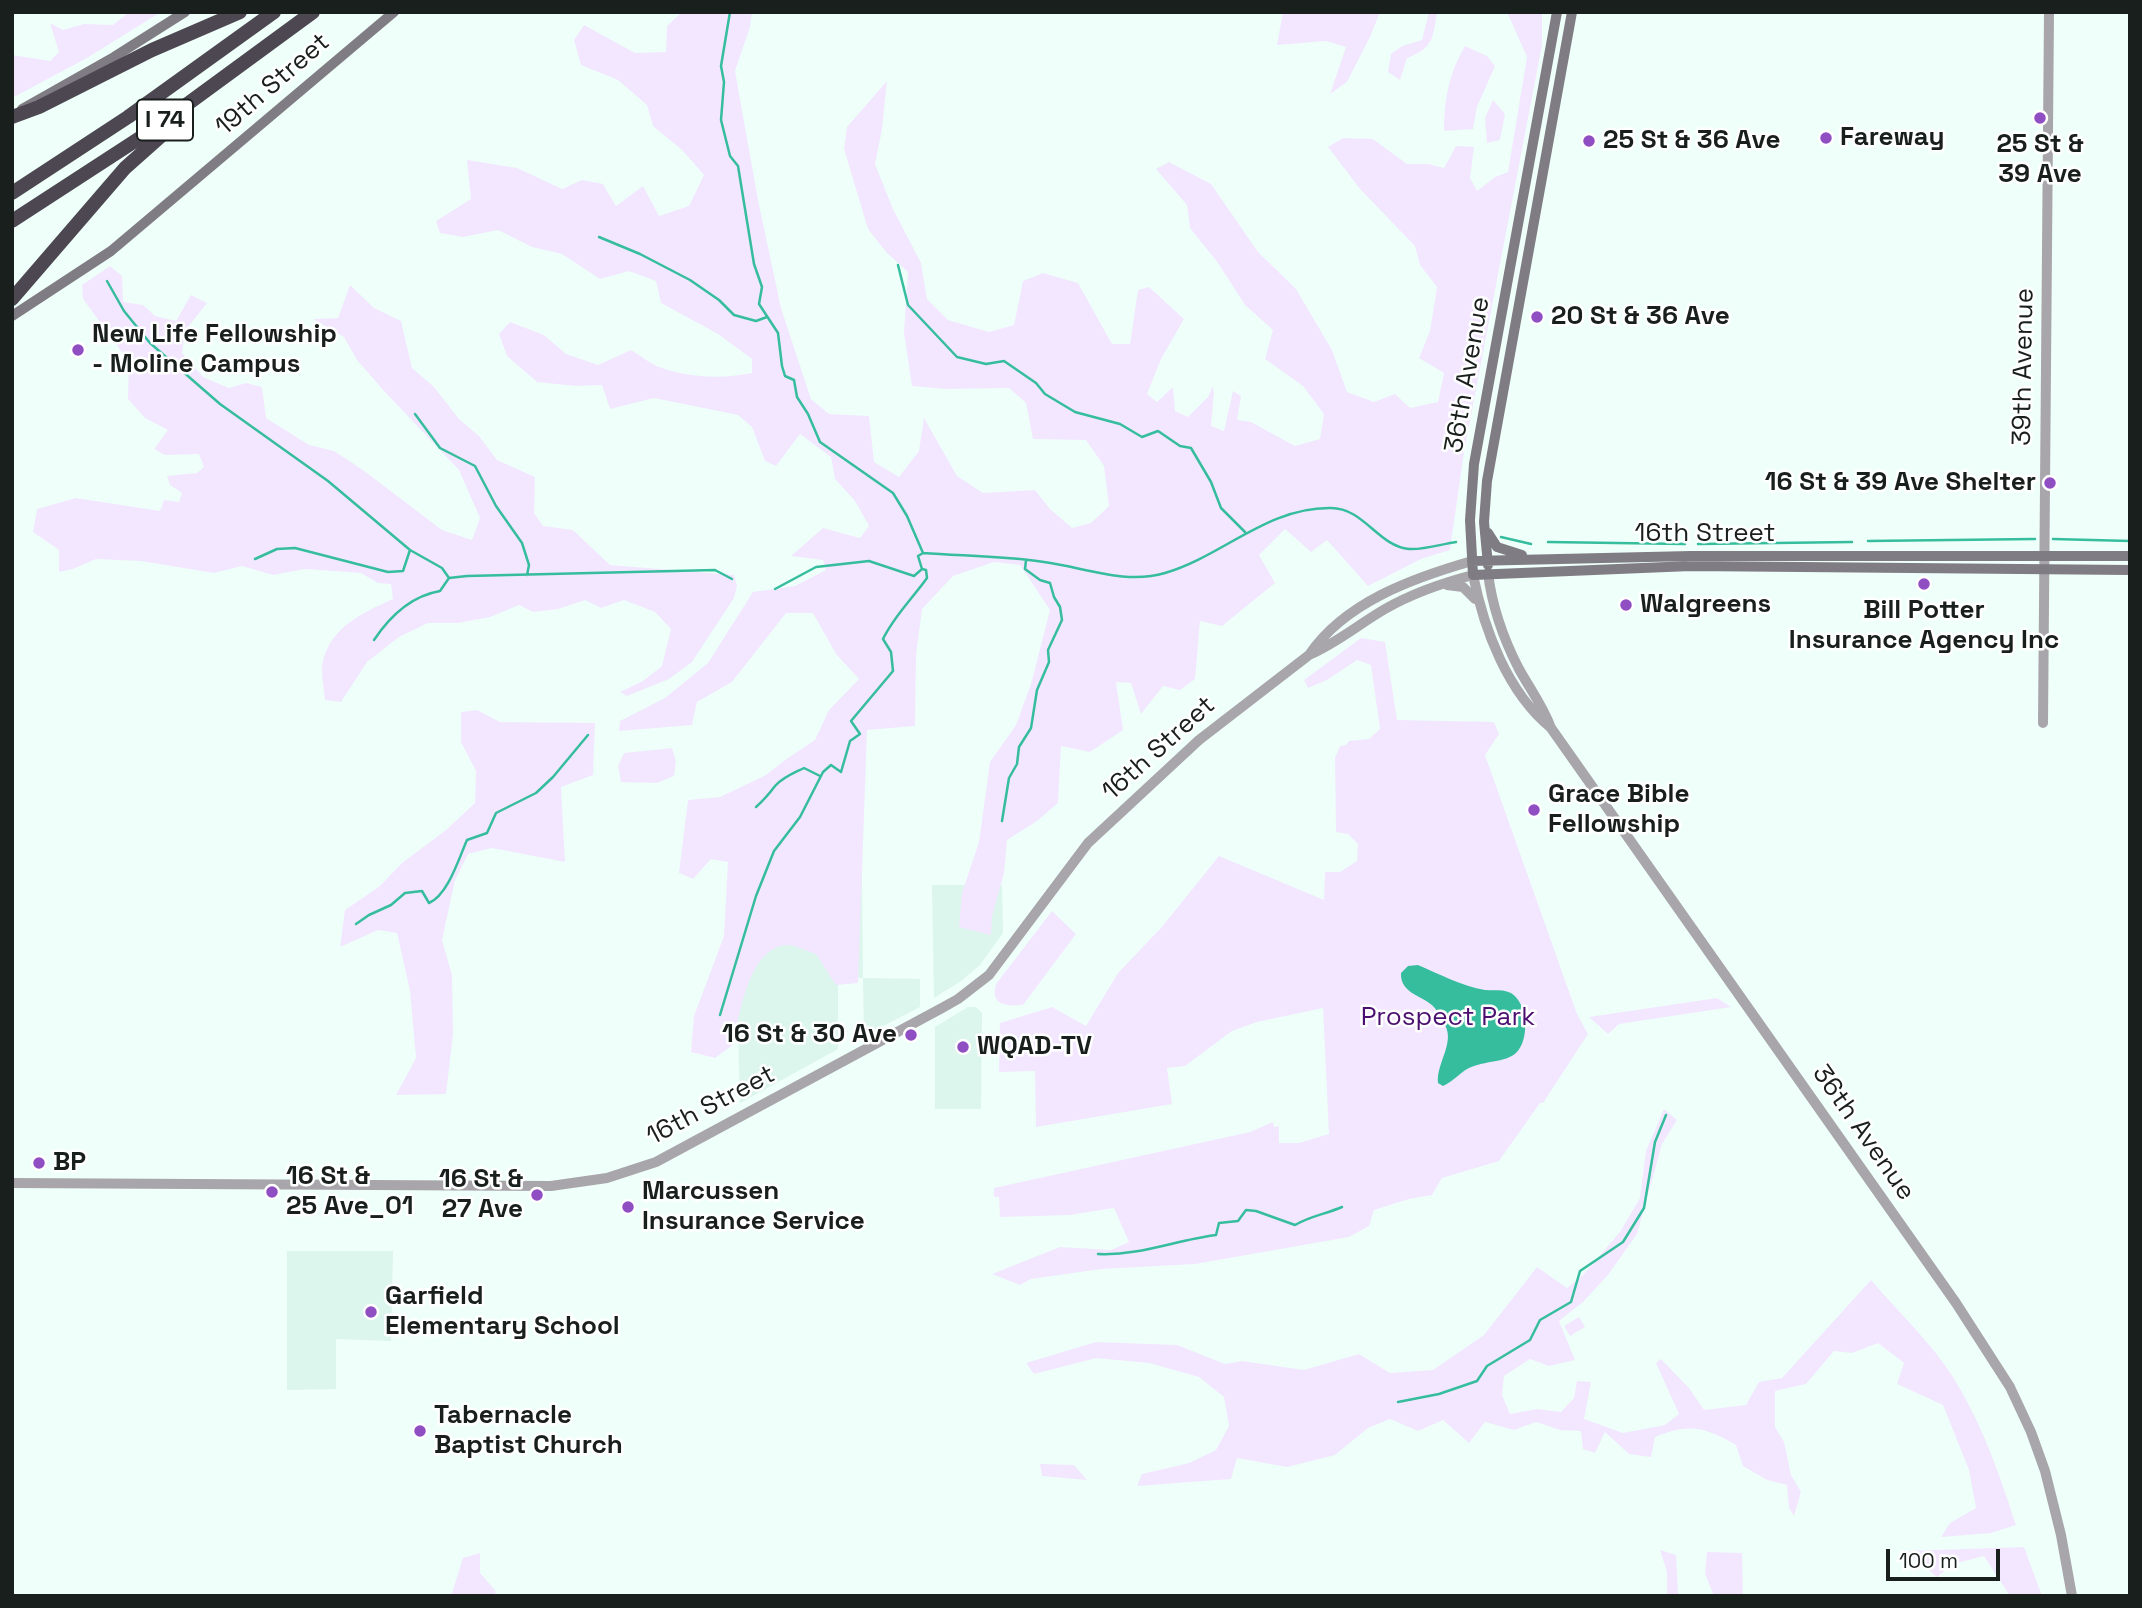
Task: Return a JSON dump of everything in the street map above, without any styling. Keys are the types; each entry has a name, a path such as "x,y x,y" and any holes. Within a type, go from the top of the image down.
{"highway":[{"path":"12,116 39,107 152,50 240,12"},
{"name":"I 74","path":"12,193 134,113 274,12"},
{"name":"I 74","path":"12,221 106,161 232,73 313,12"},
{"path":"12,299 133,160 232,73"}],"main road":[{"path":"12,116 185,12"},
{"name":"19th Street","path":"12,316 111,251 394,12"},
{"name":"36th Avenue","path":"1473,575 1470,506 1475,464 1557,12"},
{"name":"36th Avenue","path":"1488,573 1484,522 1490,460 1572,12"},
{"path":"1484,522 1497,547 1538,558"},
{"name":"16th Street","path":"1472,561 1691,556 2130,556"},
{"name":"16th Street","path":"1473,575 1691,566 2130,570"}],"street":[{"name":"39th Avenue","path":"2043,723 2049,12"},
{"name":"16th Street","path":"1309,655 1321,638 1384,593 1430,573 1472,561"},
{"name":"36th Avenue","path":"1488,573 1508,645 1545,710 1551,728 1956,1303 2010,1387 2045,1471 2061,1535 2072,1596"},
{"name":"16th Street","path":"12,1183 551,1186 607,1178 656,1162 935,1012 976,986 1003,958 1088,843 1199,740 1309,655 1330,646 1384,610 1419,592 1473,575"},
{"name":"36th Avenue","path":"1473,575 1479,604 1504,666 1538,718 1551,728"},
{"path":"1419,592 1443,585 1456,585 1470,591 1479,604"}],"shaded area":[{"path":"861,797 863,978 838,977 838,1049 740,1103 736,959"},
{"path":"932,885 1002,885 1003,933 980,965 934,998"},
{"path":"1418,965 1468,986 1508,992 1517,998 1524,1013 1525,1031 1524,1040 1516,1053 1469,1068 1443,1086 1438,1083 1448,1039 1445,1025 1435,1008 1412,993 1402,980 1401,973 1408,966"},
{"path":"863,978 920,979 920,1007 864,1036"},
{"path":"968,1007 976,1007 982,1013 981,1109 935,1109 935,1027"},
{"name":"Garfield Elementary School","path":"287,1251 393,1251 391,1341 336,1339 336,1389 287,1390"}],"green space":[{"path":"129,12 161,12 87,58 12,98 12,55 50,61 59,52 50,23 63,30 84,24 113,25"},
{"path":"682,12 752,12 750,27 735,71 781,308 811,399 829,414 869,416 874,462 899,477 919,451 924,418 957,476 983,493 1035,490 1050,509 1072,528 1091,523 1109,506 1104,466 1086,440 1033,439 1026,403 1009,388 946,389 912,386 904,333 908,272 886,252 868,229 844,149 847,127 887,81 875,164 893,209 921,263 927,299 948,320 989,332 1014,325 1023,281 1043,273 1078,283 1112,344 1130,344 1138,290 1149,287 1184,319 1161,359 1147,394 1157,402 1173,387 1175,411 1188,417 1208,397 1213,386 1211,426 1224,431 1233,391 1241,396 1237,420 1251,422 1295,446 1320,439 1324,414 1303,386 1265,359 1273,330 1245,305 1218,263 1190,228 1187,205 1156,169 1169,162 1211,184 1258,252 1296,289 1332,350 1347,392 1374,402 1395,394 1410,408 1438,402 1444,373 1419,358 1430,331 1437,287 1420,265 1415,246 1360,189 1328,147 1343,138 1373,139 1407,164 1428,164 1444,168 1456,146 1474,147 1470,178 1477,191 1495,177 1508,172 1527,57 1507,12 1542,12 1542,45 1464,452 1450,550 1421,559 1368,586 1327,540 1311,552 1285,529 1259,555 1275,583 1222,626 1200,621 1195,679 1180,690 1163,686 1141,714 1131,683 1116,682 1123,730 1090,752 1061,746 1058,803 1037,821 1007,840 1004,873 992,916 991,935 959,927 962,893 979,842 990,762 1016,725 1031,684 1050,610 1020,565 994,562 953,576 922,609 916,655 915,726 867,730 858,983 836,985 816,954 789,945 772,950 762,959 747,986 733,1045 715,1058 691,1052 694,1016 724,936 728,862 711,859 693,879 679,873 688,800 720,797 766,775 815,740 829,710 859,679 836,654 813,613 786,613 732,682 697,702 692,725 619,731 620,721 665,698 708,663 753,592 795,586 826,570 823,560 791,556 823,528 860,538 869,526 855,501 835,479 831,457 800,434 776,466 765,461 752,427 738,415 654,398 610,409 602,385 576,386 537,382 507,356 499,334 510,322 544,335 566,354 598,365 631,350 670,371 717,377 752,373 752,359 718,334 661,303 656,281 629,271 600,279 562,254 532,247 498,230 463,237 440,233 436,221 471,199 467,160 517,168 562,189 582,180 603,184 616,206 643,186 659,216 689,206 704,175 682,150 653,126 647,105 618,80 581,65 574,40 584,25 635,53 666,52 667,26"},
{"path":"1283,12 1380,12 1347,82 1330,94 1346,47 1326,41 1277,45"},
{"path":"1429,12 1437,12 1430,41 1422,50 1407,58 1400,80 1388,72 1391,54 1402,46 1422,40"},
{"path":"1465,46 1487,56 1495,66 1477,107 1473,129 1444,131 1448,87"},
{"path":"1493,100 1505,114 1500,140 1487,143 1485,118"},
{"path":"110,266 122,276 123,302 143,305 155,316 176,321 191,295 207,303 185,331 182,353 203,377 229,388 246,383 262,387 266,418 309,445 334,451 442,530 472,540 480,518 459,470 357,360 344,337 313,319 338,318 350,285 374,308 401,321 412,368 434,387 497,460 535,477 534,513 543,526 573,530 610,565 734,575 737,586 734,598 692,662 669,679 627,696 620,692 643,681 662,666 671,629 655,612 624,600 601,608 585,600 558,609 533,612 519,605 490,617 458,623 428,623 399,637 367,662 341,702 325,700 322,669 328,648 334,638 351,622 393,599 391,584 378,583 361,573 305,569 273,575 242,566 214,573 141,561 96,559 59,572 59,550 33,532 37,509 76,498 160,511 164,500 179,502 182,493 170,485 167,476 197,473 204,467 199,454 165,455 154,449 168,430 145,418 128,399 129,362 83,299 82,285"},
{"name":"Prospect Park","path":"1361,638 1385,642 1397,720 1494,722 1499,734 1485,755 1577,1014 1588,1034 1543,1103 1540,1103 1499,1161 1442,1178 1432,1195 1374,1210 1369,1226 1349,1237 1195,1264 1101,1269 1031,1279 1020,1285 992,1274 1060,1247 1111,1250 1129,1242 1114,1208 1070,1215 1000,1217 999,1197 994,1197 994,1188 1250,1132 1273,1122 1274,1127 1279,1126 1279,1143 1299,1143 1329,1134 1323,1008 1257,1022 1232,1031 1185,1066 1167,1068 1172,1104 1036,1127 1035,1071 999,1072 1000,1023 1052,1007 1086,1026 1118,973 1161,928 1219,856 1324,900 1325,872 1340,872 1357,861 1358,844 1348,834 1336,832 1335,758 1340,746 1349,741 1369,739 1380,729 1371,665 1357,660 1327,680 1308,688 1304,680"},
{"path":"477,710 500,722 595,723 593,775 561,787 565,862 492,848 468,854 455,880 442,940 452,975 453,1034 446,1094 396,1095 416,1058 410,991 397,933 378,930 340,947 345,910 380,886 402,863 446,830 475,803 476,771 461,742 461,712"},
{"path":"672,748 676,761 674,776 657,783 621,782 618,766 624,753"},
{"path":"1052,911 1076,934 1023,1005 997,1001 996,984"},
{"path":"1717,998 1731,1007 1619,1024 1608,1034 1589,1017"},
{"path":"1664,1109 1677,1120 1662,1144 1637,1234 1608,1275 1583,1302 1559,1321 1575,1360 1549,1366 1530,1359 1504,1376 1502,1395 1510,1414 1537,1409 1561,1412 1574,1398 1577,1381 1591,1382 1584,1419 1623,1433 1665,1425 1679,1414 1656,1363 1661,1359 1689,1388 1704,1410 1746,1405 1759,1382 1782,1378 1871,1280 1932,1348 1960,1389 1988,1446 2016,1525 1991,1533 1941,1537 1950,1523 1976,1508 1969,1470 1943,1405 1897,1384 1904,1363 1878,1343 1852,1353 1834,1351 1806,1384 1775,1391 1775,1427 1784,1442 1791,1475 1801,1492 1794,1516 1789,1508 1787,1485 1767,1480 1743,1466 1736,1445 1715,1434 1697,1429 1678,1430 1655,1437 1651,1457 1629,1454 1605,1432 1595,1453 1583,1449 1581,1431 1560,1430 1536,1422 1514,1430 1485,1422 1469,1443 1443,1420 1418,1431 1390,1419 1368,1428 1335,1455 1287,1467 1237,1458 1231,1479 1137,1486 1142,1474 1189,1463 1216,1450 1229,1426 1224,1397 1199,1377 1149,1363 1096,1358 1034,1374 1026,1363 1096,1342 1177,1345 1225,1364 1242,1361 1304,1370 1359,1354 1390,1373 1433,1370 1484,1335 1537,1267 1567,1288 1583,1275 1620,1232 1640,1198 1646,1151"},
{"path":"1579,1317 1585,1327 1570,1336 1564,1326"},
{"path":"1040,1464 1074,1465 1087,1480 1042,1476"},
{"path":"2024,1547 2042,1596 2010,1596 1984,1556 1953,1564 1937,1577 1905,1551"},
{"path":"1660,1550 1676,1555 1678,1593 1681,1596 1667,1596 1667,1572"},
{"path":"1707,1552 1742,1553 1743,1596 1714,1596 1705,1574"},
{"path":"480,1553 480,1573 495,1590 496,1596 446,1596 452,1593 463,1558"}],"waterway":[{"path":"730,12 721,66 724,82 721,120 730,156 738,166 754,264 762,287 759,304 778,333 785,376 794,380 797,397 820,442 893,493 907,516 923,553"},
{"path":"599,237 640,254 690,280 719,300 734,315 756,321 767,317"},
{"path":"898,265 908,305 957,357 986,364 1004,361 1036,383 1045,394 1075,412 1120,424 1142,437 1158,431 1180,446 1191,448 1211,482 1221,508 1245,532"},
{"path":"107,281 124,311 150,343 220,404 328,481 410,550 442,568 449,578 715,570 732,579"},
{"path":"415,414 440,448 475,466 496,506 522,543 529,565 527,575"},
{"path":"775,589 816,567 869,561 914,576 922,569 918,556 923,553 1029,560 1119,576 1150,576 1186,565 1286,515 1331,508 1353,514 1388,541 1409,549 1456,542"},
{"path":"1501,537 1531,544"},
{"path":"1868,541 2035,539"},
{"path":"2053,539 2130,541"},
{"path":"1548,542 1685,544"},
{"path":"1698,544 1852,542"},
{"path":"255,559 277,549 295,548 388,572 403,571 410,550"},
{"path":"1002,821 1009,778 1017,764 1019,747 1031,728 1037,690 1049,662 1048,650 1062,620 1060,607 1050,583 1040,580 1025,569 1026,560"},
{"path":"720,1015 756,896 774,851 800,817 823,772 831,765 841,772 850,741 860,734 851,721 893,671 891,652 883,639 927,578 926,570 922,569"},
{"path":"374,640 402,608 420,597 440,591 449,578"},
{"path":"356,924 391,905 405,893 422,891 429,903 436,899 452,875 467,840 487,833 496,813 536,793 588,735"},
{"path":"756,807 778,783 804,768 820,776"},
{"path":"1398,1402 1439,1394 1477,1381 1487,1366 1530,1340 1540,1320 1571,1302 1580,1271 1623,1242 1644,1208 1655,1142 1666,1115"},
{"path":"1098,1254 1128,1253 1216,1235 1219,1223 1238,1221 1246,1210 1295,1225 1342,1207"}],"place":[{"name":"25 St & 39 Ave","path":"2040,118"},
{"name":"Fareway","path":"1826,138"},
{"name":"25 St & 36 Ave","path":"1589,141"},
{"name":"20 St & 36 Ave","path":"1537,317"},
{"name":"New Life Fellowship - Moline Campus","path":"78,350"},
{"name":"16 St & 39 Ave Shelter","path":"2050,483"},
{"name":"Bill Potter Insurance Agency Inc","path":"1924,584"},
{"name":"Walgreens","path":"1626,605"},
{"name":"Grace Bible Fellowship","path":"1534,810"},
{"name":"16 St & 30 Ave","path":"911,1035"},
{"name":"WQAD-TV","path":"963,1047"},
{"name":"BP","path":"39,1163"},
{"name":"16 St & 25 Ave_01","path":"272,1192"},
{"name":"16 St & 27 Ave","path":"537,1195"},
{"name":"Marcussen Insurance Service","path":"628,1207"},
{"name":"Garfield Elementary School","path":"371,1312"},
{"name":"Tabernacle Baptist Church","path":"420,1431"}]}
